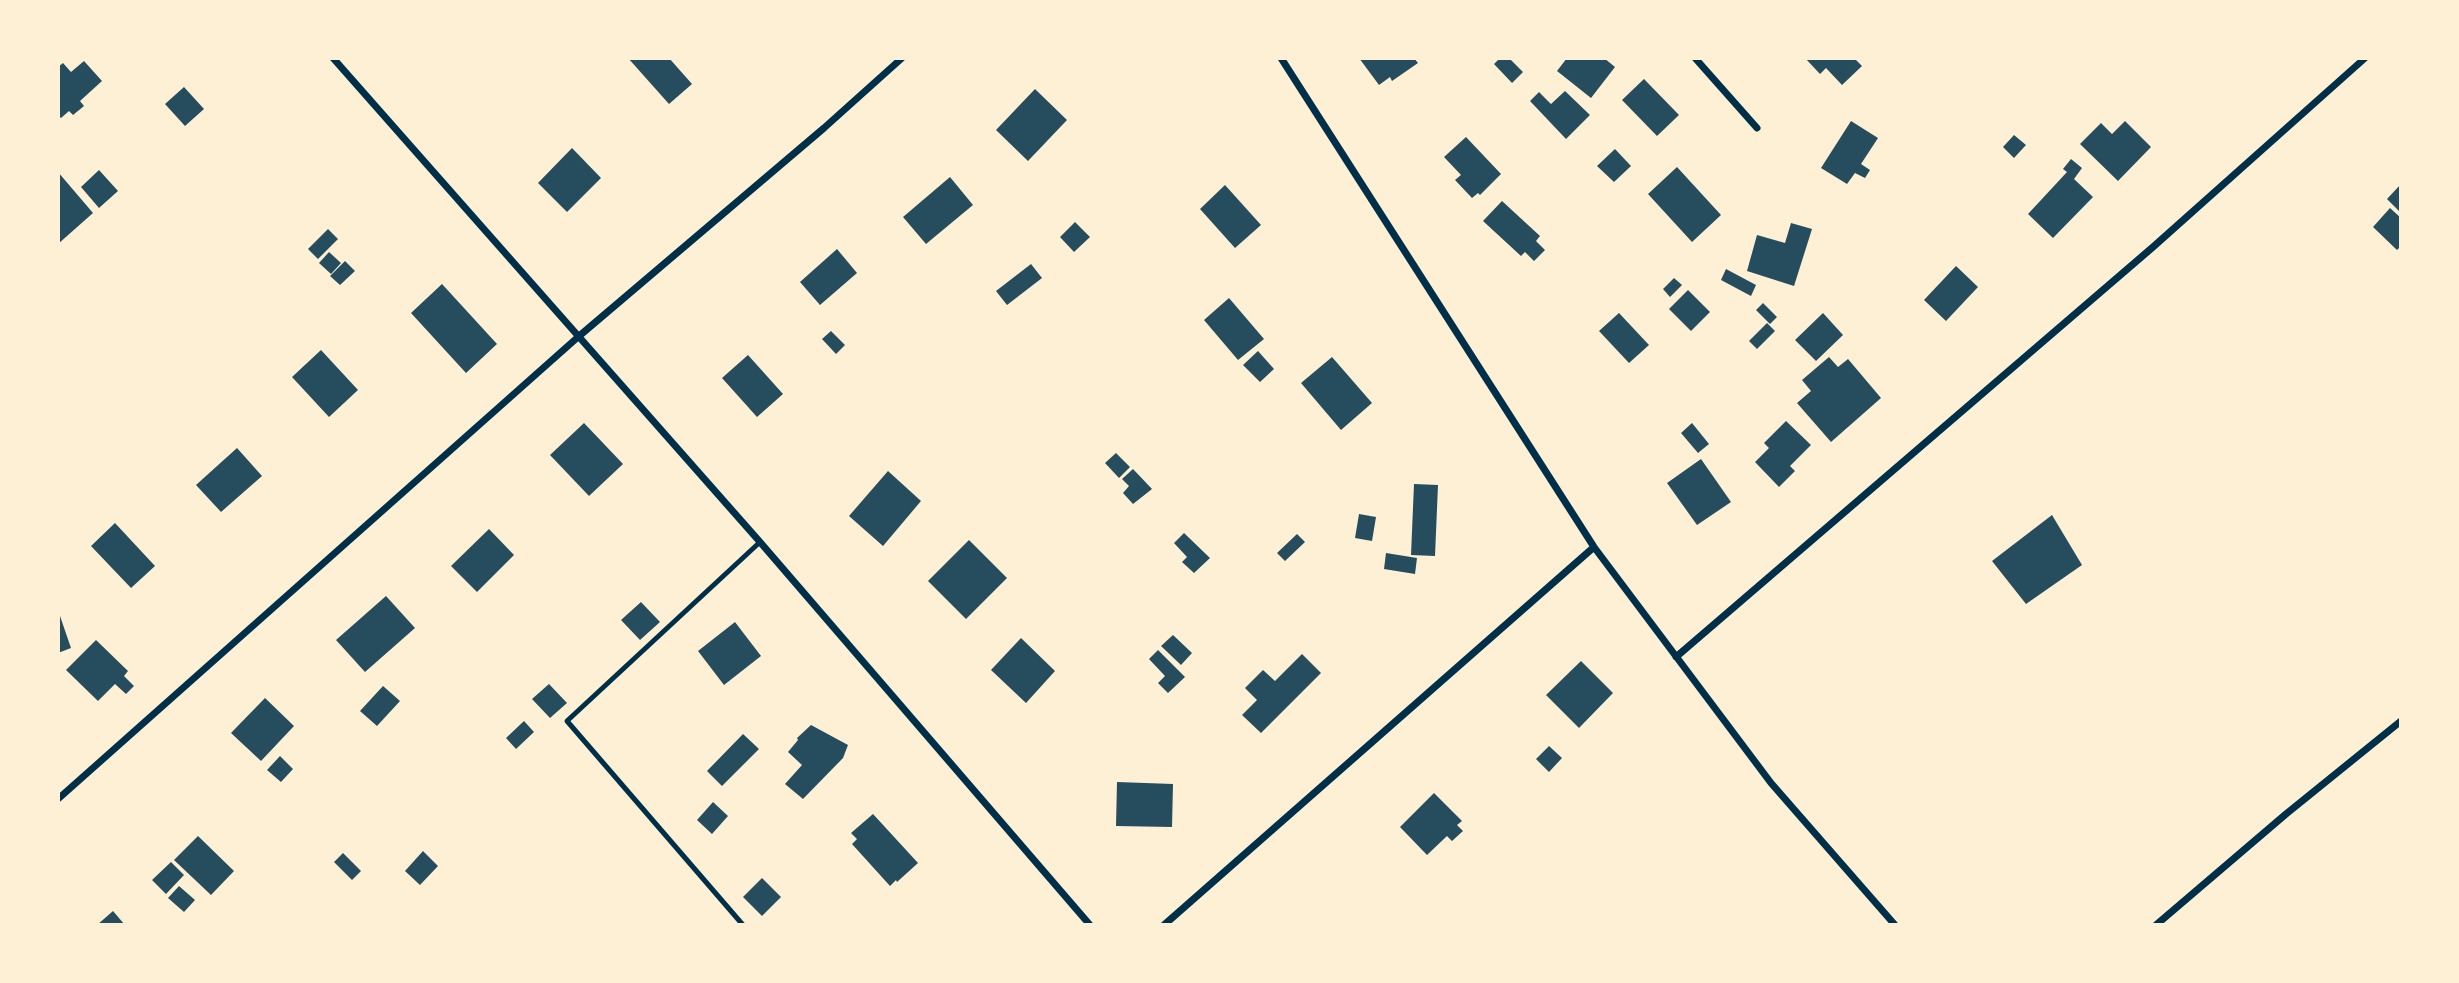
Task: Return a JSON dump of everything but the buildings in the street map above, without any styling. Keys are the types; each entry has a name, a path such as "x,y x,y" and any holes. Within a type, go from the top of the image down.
{"street":[{"path":"333,58 760,542 1090,925"},
{"path":"58,799 578,337 902,58"},
{"path":"1281,58 1594,547 1771,783 1895,925"},
{"path":"1695,58 1757,128"},
{"path":"1676,657 2072,318 2365,58"},
{"path":"1164,925 1594,547"},
{"path":"2156,925 2286,814 2401,721"}],"lane":[{"path":"743,925 567,720 760,542"}]}
